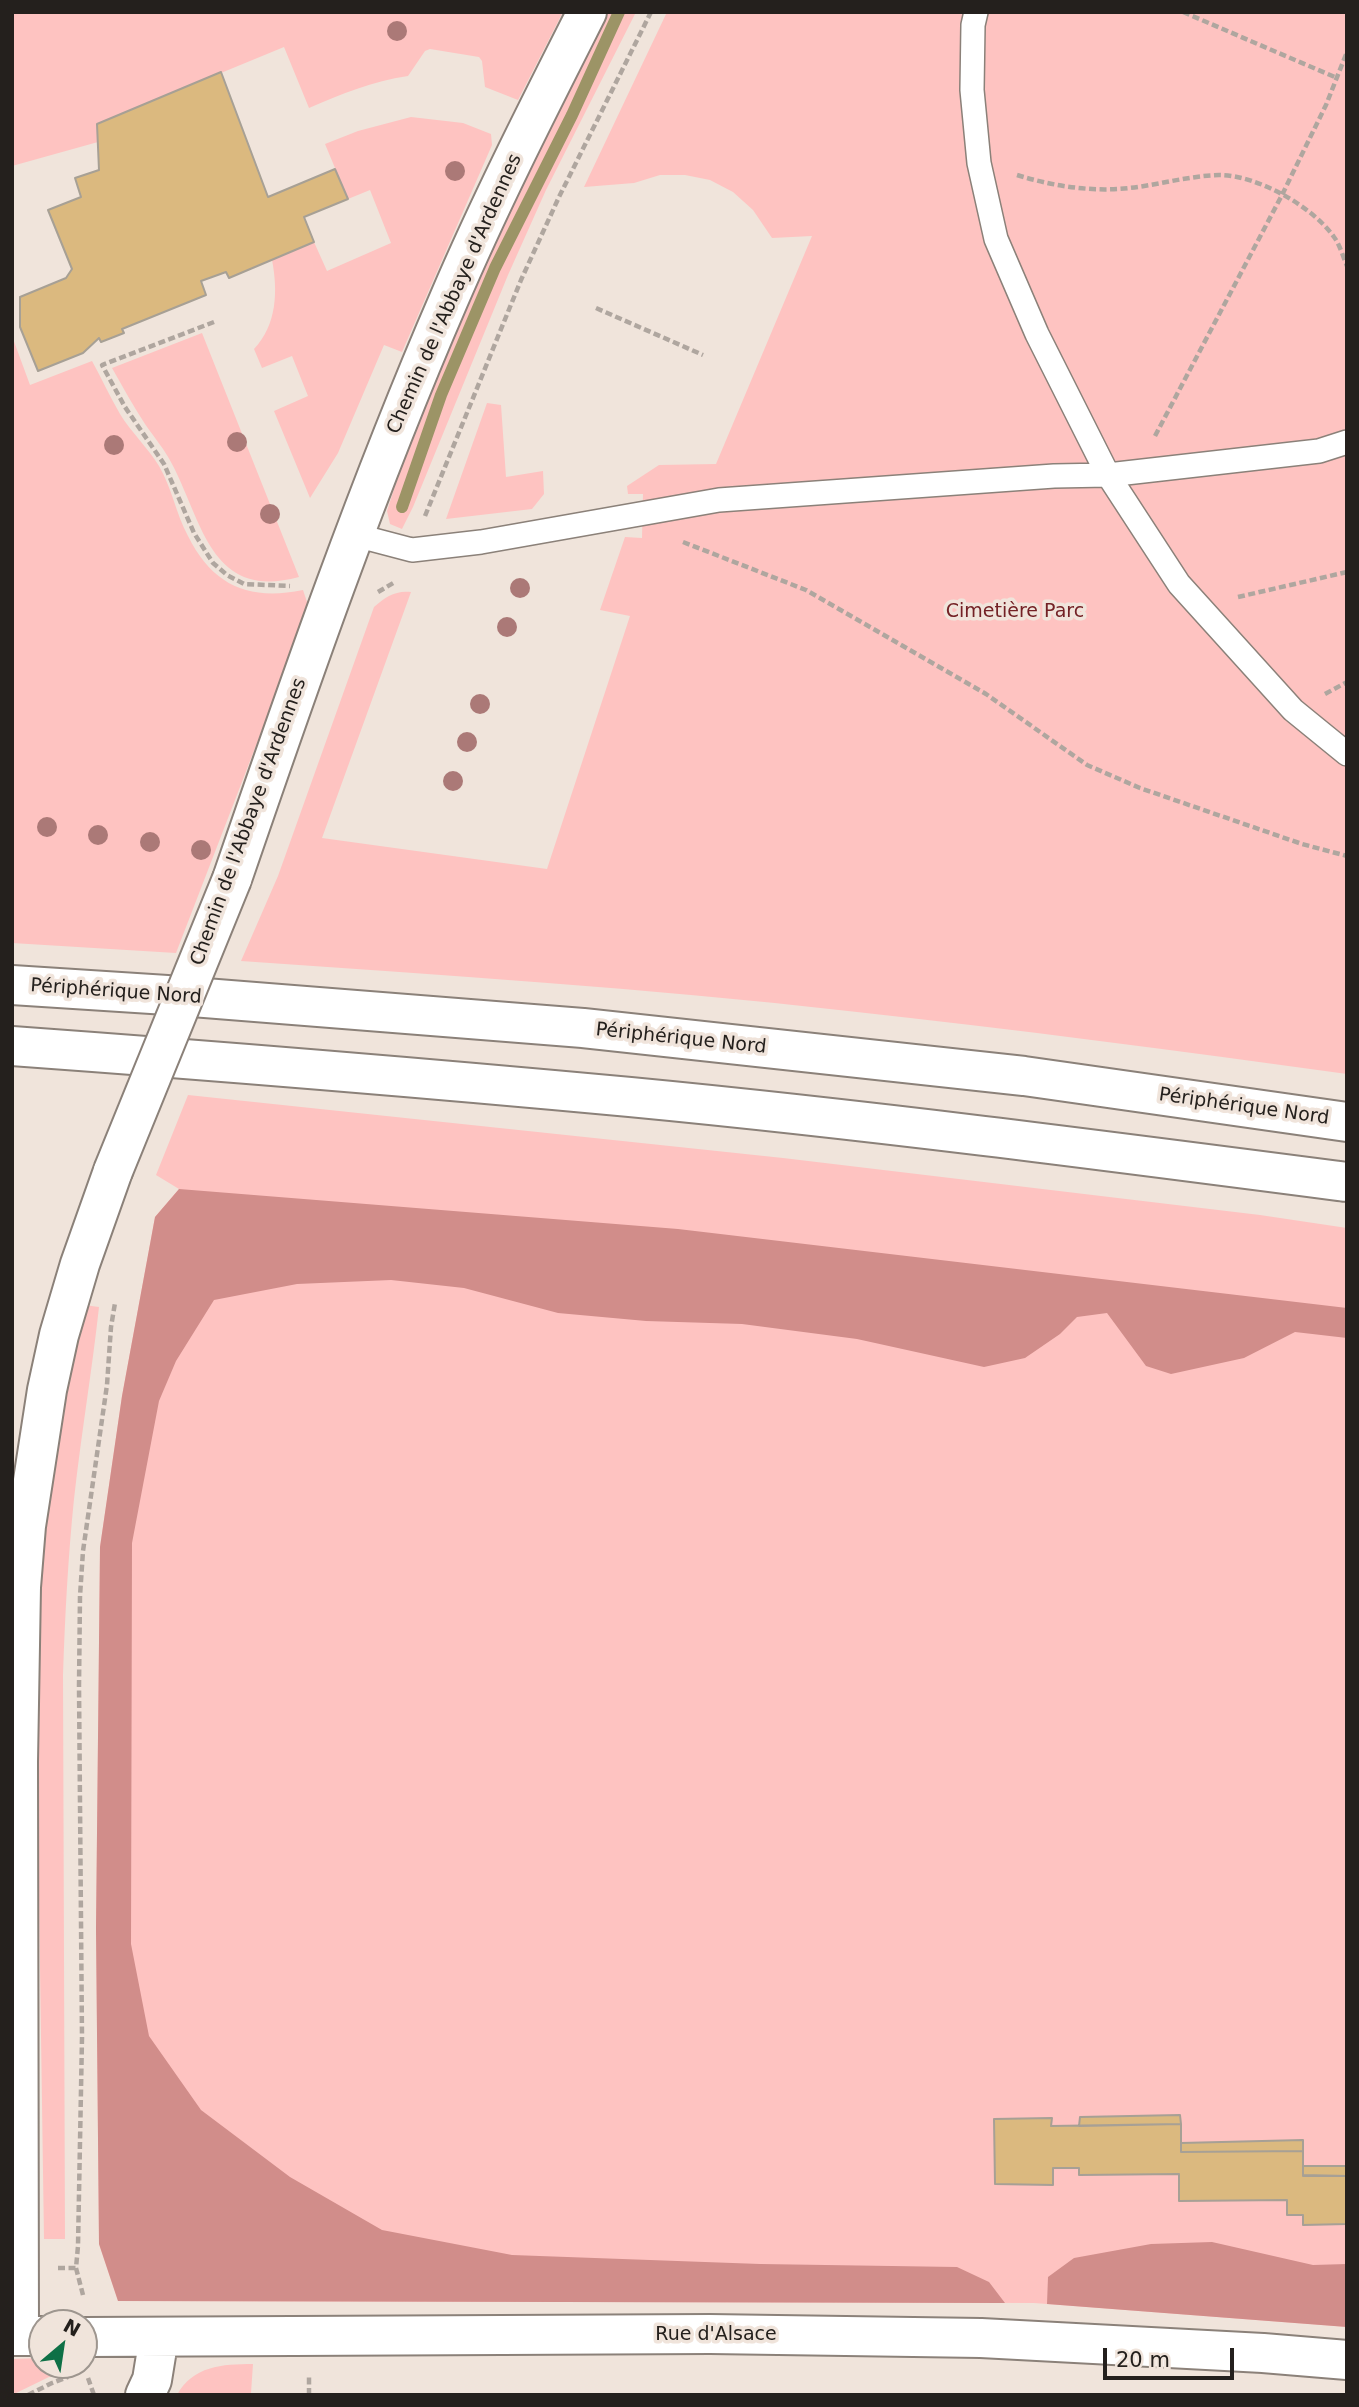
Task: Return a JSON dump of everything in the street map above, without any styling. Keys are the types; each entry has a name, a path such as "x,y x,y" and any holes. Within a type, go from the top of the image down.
{"main road":[{"name":"Chemin de l'Abbaye d'Ardennes","path":"24,2336 18,1762 21,1587 26,1525 47,1390 60,1335 80,1264 113,1171 232,878 299,685 397,425 460,275 527,129 587,12"},
{"name":"Périphérique Nord","path":"12,985 597,1030 1024,1076 1347,1122"},
{"path":"12,1046 239,1062 632,1097 1013,1139 1347,1182"},
{"name":"Rue d'Alsace","path":"98,2337 710,2334 981,2338 1347,2360"},
{"path":"145,2395 152,2380 159,2337"}],"lane":[{"path":"976,12 973,25 972,90 979,163 996,239 1037,334 1108,475 1179,584 1293,710 1347,754"},
{"path":"355,535 412,550 461,545 719,500 1054,476 1108,475 1319,452 1347,442"}],"path":[{"path":"422,523 521,280 651,12"},
{"path":"1183,12 1337,78"},
{"path":"1136,472 1282,195 1326,105 1347,52"},
{"path":"979,163 1049,185 1117,189 1175,179 1221,175 1254,179 1302,206 1335,237 1347,267"},
{"path":"596,308 703,355"},
{"path":"214,322 102,365 125,407 164,464 194,533 213,563 244,584 286,587 294,585"},
{"path":"652,513 660,533 806,590 986,694 1087,765 1140,788 1302,844 1347,856"},
{"path":"1199,606 1347,572"},
{"path":"84,2299 76,2268 82,2038 80,1596 83,1551 116,1300"},
{"path":"28,2395 66,2379"}],"green space":[{"path":"12,12 563,12 518,100 485,87 482,61 479,57 430,49 425,51 408,76 345,93 309,108 284,47 102,122 98,142 12,166"},
{"path":"604,12 636,12 546,190 402,529 390,524 387,511 414,427 457,321"},
{"name":"Cimetière Parc","path":"667,12 1347,12 1347,1074 1035,1033 696,995 241,961 278,876 374,607 396,593 411,592 322,838 547,869 630,616 600,610 625,537 642,538 643,494 628,494 627,486 659,465 716,464 812,236 772,238 753,210 733,192 710,180 685,175 660,175 634,183 584,187"},
{"path":"411,117 463,123 491,134 492,145 402,352 384,345 338,453 310,498 274,411 308,396 292,356 262,368 254,349 262,340 274,307 272,260 314,242 327,271 391,243 370,190 348,199 325,144 358,131"},
{"path":"202,333 299,577 270,581 246,578 228,567 214,552 169,459 112,368"},
{"path":"12,336 30,385 92,361 120,414 159,466 180,519 198,553 221,578 249,591 284,593 303,590 309,608 176,953 12,943"},
{"path":"487,403 501,405 506,477 543,471 544,494 532,509 446,519"},
{"path":"188,1095 783,1158 1260,1215 1347,1228 1347,2327 1034,2303 118,2301 99,2244 96,1928 100,1547 122,1396 155,1217 179,1189 156,1175"},
{"path":"84,1305 99,1307 74,1499 63,1675 65,2239 44,2239 37,1764 41,1589 44,1529 66,1389"},
{"path":"28,2358 28,2379 45,2379 12,2395 12,2359"},
{"path":"253,2364 251,2393 177,2395 191,2378 200,2372 220,2366"}],"shaded area":[{"path":"179,1189 678,1229 1347,1308 1347,1338 1295,1332 1244,1358 1171,1374 1146,1366 1107,1313 1077,1317 1060,1334 1025,1358 984,1367 857,1339 742,1324 646,1321 558,1313 464,1288 391,1280 297,1284 214,1300 176,1361 159,1401 132,1543 131,1944 149,2036 201,2110 290,2177 382,2230 512,2255 760,2264 957,2267 989,2282 1005,2303 118,2301 99,2244 96,1928 100,1547 122,1396 155,1217"},
{"path":"1212,2242 1313,2265 1347,2264 1347,2327 1047,2304 1048,2277 1074,2258 1151,2244"}],"building":[{"path":"221,72 268,197 335,169 348,199 304,217 314,242 229,278 226,272 201,281 206,295 122,329 124,333 101,342 99,338 83,353 38,371 20,327 20,297 66,278 72,269 48,210 81,197 75,178 99,170 97,124"},
{"path":"1180,2115 1181,2124 1079,2126 1080,2117"},
{"path":"1052,2118 1051,2126 1181,2124 1181,2152 1303,2151 1303,2175 1347,2176 1347,2224 1303,2225 1303,2215 1287,2215 1287,2200 1179,2201 1179,2174 1079,2175 1079,2168 1053,2168 1053,2185 995,2184 994,2119"},
{"path":"1303,2140 1303,2151 1181,2152 1181,2143"},
{"path":"1303,2166 1347,2166 1347,2176 1303,2176"}],"waterway":[{"path":"402,507 441,395 495,268 572,115 619,12"}]}
